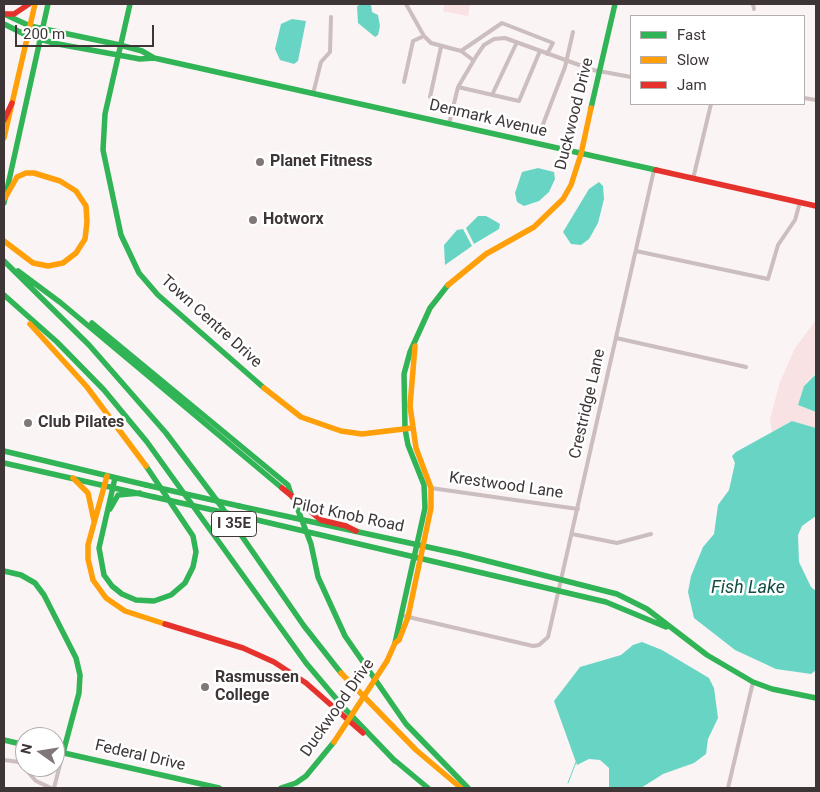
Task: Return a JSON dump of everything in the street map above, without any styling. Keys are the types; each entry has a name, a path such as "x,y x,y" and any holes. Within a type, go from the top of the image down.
{"main road":[{"path":"4,14 14,14 29,4"},
{"path":"4,138 35,4"},
{"path":"4,201 48,4"},
{"name":"Town Centre Drive","path":"130,4 104,114 103,150 121,235 139,273 158,295 285,406 301,417 341,432 383,433 412,428"},
{"name":"Duckwood Drive","path":"298,786 334,742 387,661 395,643 425,508 424,488 404,429 404,374 415,341 430,308 448,285 466,268 534,227 552,212 571,185 581,154 615,4"},
{"name":"Denmark Avenue","path":"4,14 30,26 120,45 142,51 154,58"},
{"name":"Denmark Avenue","path":"4,24 40,40 140,59 154,58 816,206"},
{"path":"4,120 12,103"},
{"path":"4,201 17,177 26,173 34,173 60,181 76,191 86,206 87,222 86,238 76,253 63,263 48,266 33,263 4,241"},
{"path":"4,261 61,303 321,520 346,526 356,531"},
{"name":"I 35E","path":"4,261 89,345 166,433 221,506 304,626 347,680 416,750 461,788"},
{"path":"4,295 87,387 126,437 193,536 196,552 193,567 185,583 171,595 154,600 136,600 122,594 112,586 104,575 100,562 99,548 115,478"},
{"name":"I 35E","path":"4,295 104,390 148,442 306,662 345,709 396,761 428,788"},
{"name":"Duckwood Drive","path":"395,643 400,640 422,558 432,508 431,488 416,448 412,428 410,382 415,341"},
{"name":"Pilot Knob Road","path":"4,450 115,478 303,521 418,544 617,594 647,609 706,655 753,682 772,689 816,698"},
{"name":"Pilot Knob Road","path":"4,463 414,556 606,602 639,614 676,632"},
{"path":"107,476 95,526 88,545 89,570 95,585 106,598 125,610 243,648 274,662 306,683 396,761"},
{"path":"74,478 88,494 95,526"},
{"path":"106,518 118,495 140,493"},
{"path":"293,498 308,532 318,577 345,636 406,724 468,788"},
{"path":"4,571 21,575 34,583 44,595 76,658 80,675 79,693 65,746"},
{"name":"Federal Drive","path":"65,753 218,788"},
{"path":"281,788 298,786"}],"street":[{"path":"406,4 424,36 431,43 461,51 473,60"},
{"path":"753,4 754,9"},
{"path":"313,94 322,62 330,52 331,18"},
{"path":"461,51 502,23 553,43 548,54"},
{"path":"542,127 566,60 573,32"},
{"path":"404,82 413,41 424,36"},
{"path":"449,124 458,87 484,45 494,40 504,38 566,60 630,77"},
{"path":"492,95 517,42"},
{"path":"430,97 442,47"},
{"path":"458,87 519,101 540,51"},
{"path":"693,178 711,105"},
{"name":"Crestridge Lane","path":"406,616 533,646 544,642 550,631 654,170"},
{"path":"636,251 768,279 778,245 794,220 800,202"},
{"path":"616,338 746,367"},
{"name":"Krestwood Lane","path":"431,488 578,509"},
{"path":"572,534 616,544 652,534"},
{"path":"728,788 753,682"},
{"path":"4,760 19,762 36,781 52,788"}],"shaded area":[{"path":"445,4 470,4 468,16 443,11"},
{"path":"816,320 816,373 805,384 799,405 816,412 816,428 792,421 772,432 770,419 780,382 795,348"}],"water":[{"path":"371,4 372,12 378,15 380,26 378,35 375,37 358,23 357,6"},
{"path":"292,19 306,21 298,61 294,64 280,60 275,49 281,24"},
{"path":"538,168 554,172 555,179 549,192 539,201 524,206 517,202 515,193 522,172"},
{"path":"599,182 603,186 604,199 598,223 589,239 581,245 571,244 563,232 589,189"},
{"path":"478,216 486,216 500,224 499,229 474,244 466,228"},
{"path":"463,229 472,246 445,265 444,245 457,230"},
{"path":"816,374 816,412 798,405 804,386"},
{"name":"Fish Lake","path":"792,421 816,428 816,516 802,526 798,535 799,562 811,587 816,591 816,670 811,674 776,669 735,650 694,618 688,592 691,576 703,547 714,534 718,505 729,490 735,463 732,456"},
{"path":"642,642 662,650 709,678 714,688 718,718 708,739 706,754 694,763 663,774 641,788 609,788 609,768 600,760 589,759 577,765 554,701 580,667 621,655 633,645"}],"waterway":[{"path":"568,783 576,762"}],"traffic: fast":[{"path":"4,203 48,4"},
{"path":"130,4 105,114 103,150 121,235 139,273 158,295 264,388"},
{"path":"591,108 615,4"},
{"path":"4,14 30,26 120,45 142,51 154,58 656,170"},
{"path":"4,24 28,36 58,44 140,59 154,58"},
{"path":"4,261 89,345 166,433 221,506 304,626 341,673"},
{"path":"18,271 61,303 282,488"},
{"path":"395,643 425,508 424,485 408,445 405,429 404,374 410,352 430,308 448,285"},
{"path":"4,295 57,342 104,390 147,442 306,663 345,709 395,761"},
{"path":"92,323 288,485 292,497"},
{"path":"4,451 146,485"},
{"path":"4,463 154,497"},
{"path":"115,478 99,548 104,575 112,586 122,594 136,600 154,601 171,595 185,583 193,567 196,552 193,536 146,466"},
{"path":"146,485 239,506"},
{"path":"110,509 118,495 140,493"},
{"path":"154,497 240,516"},
{"path":"295,502 311,544 318,577 345,636 406,724 468,788"},
{"path":"239,506 460,554 617,594 647,609 707,655 753,682 772,689 816,698"},
{"path":"240,516 606,602 666,627"},
{"path":"4,571 21,575 35,583 44,595 76,658 80,675 79,693 65,746"},
{"path":"4,740 15,743"},
{"path":"281,788 296,783 306,776 334,742"},
{"path":"65,753 219,788"},
{"path":"392,758 428,788"}],"traffic: slow":[{"path":"4,138 35,4"},
{"path":"448,285 486,254 534,227 563,199 571,185 581,154 591,108"},
{"path":"4,241 33,263 48,266 63,263 76,253 85,239 87,222 86,206 76,191 60,181 34,173 26,173 17,177 5,198"},
{"path":"30,324 87,387 146,466"},
{"path":"387,661 395,643 399,640 408,617 431,508 431,488 416,448 410,406 415,346"},
{"path":"264,388 301,417 341,431 362,434 412,428"},
{"path":"107,476 88,545 88,559 93,580 106,598 125,611 165,624"},
{"path":"73,478 88,493 94,521"},
{"path":"334,742 387,661"},
{"path":"341,673 416,750 461,788"}],"traffic: jam":[{"path":"5,14 14,14 29,4"},
{"path":"4,120 12,103"},
{"path":"656,170 816,206"},
{"path":"282,488 321,520 346,526 356,531"},
{"path":"165,624 243,648 274,662 306,683 363,733"}],"place":[{"name":"Planet Fitness","path":"260,162"},
{"name":"Hotworx","path":"253,220"},
{"name":"Club Pilates","path":"28,423"},
{"name":"Rasmussen College","path":"205,687"}]}
